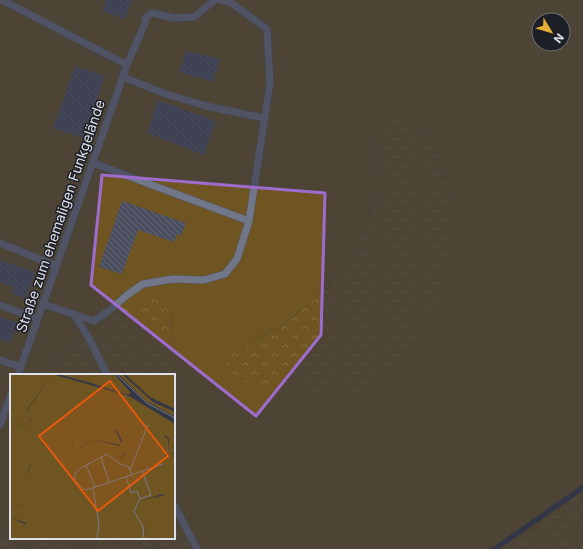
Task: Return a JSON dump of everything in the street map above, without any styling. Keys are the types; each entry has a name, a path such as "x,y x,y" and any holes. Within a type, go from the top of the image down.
{"lane":[{"path":"2,0 127,66"},
{"name":"Straße zum ehemaligen Funkgelände","path":"18,374 92,163 146,17 152,13 174,18 194,17 215,0"},
{"path":"43,304 94,321 143,284 173,279 204,280 225,274 237,259 249,221 270,83 267,29 230,2 221,0"},
{"path":"123,77 166,94 206,106 264,118"},
{"path":"92,163 249,221"},
{"path":"0,243 56,266"},
{"path":"0,305 37,319"},
{"path":"74,314 90,340 107,374"},
{"path":"0,360 21,367"},
{"path":"0,425 10,397"},
{"path":"175,507 197,549"}],"highlighted area":[{"path":"102,175 325,193 321,335 256,416 91,285"}],"green space":[{"path":"0,0 583,0 583,484 490,549 186,549 194,539 175,504 175,374 155,374 176,356 172,335 171,313 116,310 78,339 48,366 45,374 10,374 10,538 7,535 0,536","holes":["422,127 449,180 454,237 250,343 285,323 326,288 351,256 369,225 375,171 370,135"]},
{"path":"400,105 422,127 449,180 454,237 439,293 425,329 391,371 356,396 319,399 286,393 243,381 225,367 227,357 285,323 326,288 351,256 369,225 375,171 370,135 372,119"},
{"path":"156,299 171,313 172,335 176,357 155,374 45,374 48,366 78,339 116,310"},
{"path":"583,491 583,549 499,549"},
{"path":"175,503 191,523 194,539 186,549 158,549 102,539 175,539"},
{"path":"7,535 16,544 24,549 0,549 0,536"},
{"path":"11,539 36,539 28,549 19,546"},
{"path":"36,539 43,539 91,549 28,549"},
{"path":"43,539 102,539 158,549 91,549"}],"building":[{"path":"106,0 132,0 125,19 102,11"},
{"path":"186,51 220,59 213,82 179,72"},
{"path":"75,66 105,76 83,138 53,128"},
{"path":"158,100 216,121 204,155 147,133"},
{"path":"122,201 186,223 181,236 177,234 174,242 138,230 122,274 99,267"},
{"path":"0,260 35,272 26,299 11,293 13,287 0,282"},
{"path":"0,317 18,323 10,343 0,339"}]}
